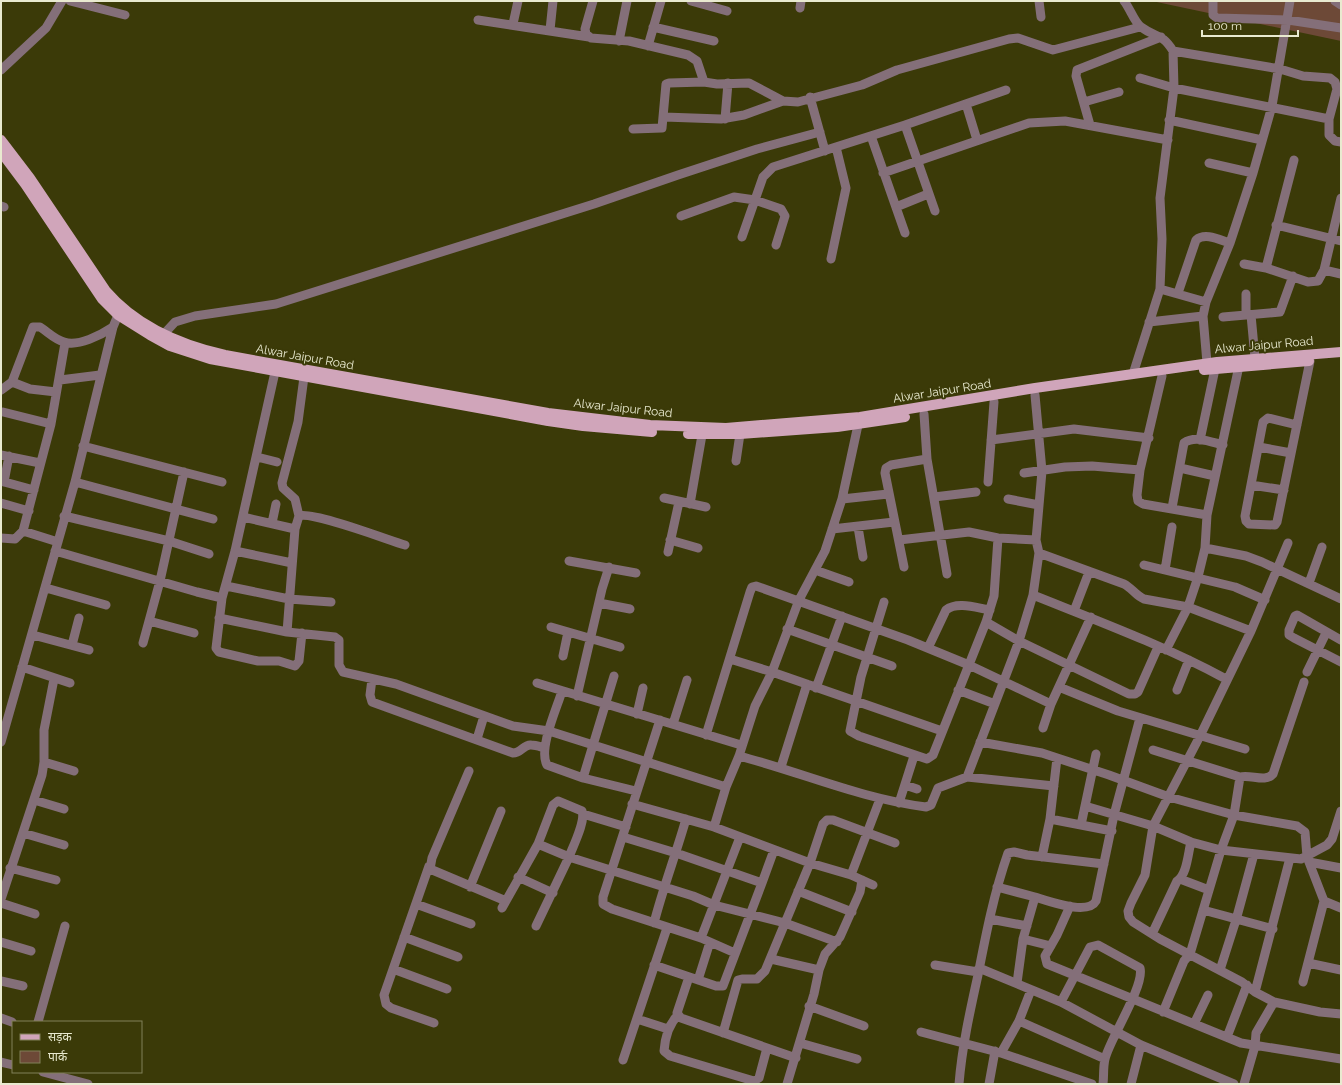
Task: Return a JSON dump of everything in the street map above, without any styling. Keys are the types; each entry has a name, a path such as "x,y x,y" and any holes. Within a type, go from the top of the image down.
{"main road":[{"name":"Alwar Jaipur Road","path":"1,140 30,178 120,311 179,342 211,352 294,372 548,413 626,423 703,428 740,427 860,417 1133,374 1211,366 1239,366 1341,359"},
{"name":"Alwar Jaipur Road","path":"1,152 25,184 102,299 150,335 187,353 233,365 275,372 294,372 304,378 583,426 702,435 740,434 858,425 1035,395 1162,376 1255,358 1341,352"}],"street":[{"path":"1,70 46,28 62,1"},
{"path":"70,1 102,5 125,15"},
{"path":"513,24 518,1"},
{"path":"550,30 553,1"},
{"path":"589,37 586,34 586,29 594,1"},
{"path":"619,40 627,1"},
{"path":"648,46 661,1"},
{"path":"691,1 727,11"},
{"path":"1039,1 1041,17"},
{"path":"1124,1 1140,27 1161,37 1166,41 1173,52 1174,88 1160,198 1162,239 1160,289 1133,374"},
{"path":"1213,1 1213,15 1218,18 1288,20 1341,28"},
{"path":"1200,440 1211,366 1203,316 1206,302 1230,243 1253,173 1272,106 1280,68 1290,1"},
{"path":"1335,1 1341,5"},
{"path":"478,20 513,24 589,37 619,40 693,58 700,66 704,82"},
{"path":"653,27 714,41"},
{"path":"664,117 725,119 744,115 782,101 798,102 862,85 897,70 1009,39 1018,38 1053,50 1140,27"},
{"path":"1090,125 1076,76 1077,70 1161,37"},
{"path":"1173,52 1280,68 1303,76 1330,78 1335,82 1337,89 1329,119 1329,135 1335,141 1341,142"},
{"path":"1140,78 1174,88 1272,106 1329,119"},
{"path":"633,129 662,128 666,84 669,83 749,83 782,101"},
{"path":"725,119 728,83"},
{"path":"742,237 763,177 773,167 905,125 1006,90"},
{"path":"1084,102 1119,92"},
{"path":"810,98 825,151"},
{"path":"966,104 977,140"},
{"path":"1170,120 1262,140"},
{"path":"883,173 917,160 1029,123 1065,121 1168,140"},
{"path":"905,125 935,211"},
{"path":"163,334 175,322 181,320 195,316 276,304 594,204 678,174 757,149 820,132"},
{"path":"870,136 905,233"},
{"path":"831,259 846,188 836,147"},
{"path":"1266,268 1294,160"},
{"path":"1209,163 1253,173"},
{"path":"896,207 928,194"},
{"path":"681,216 734,197 755,200 781,209 784,212 776,245"},
{"path":"1244,264 1266,268 1315,282 1321,278 1341,198"},
{"path":"1276,225 1341,241"},
{"path":"1178,293 1196,240 1200,236 1230,243"},
{"path":"1324,270 1341,274"},
{"path":"1223,318 1280,312 1293,276"},
{"path":"1160,289 1206,302"},
{"path":"1246,294 1255,358"},
{"path":"1,742 22,667 33,635 64,516 75,482 113,327 120,311"},
{"path":"1149,322 1203,316"},
{"path":"1,390 12,382 33,327 40,327 53,337 65,343 99,337 113,327"},
{"path":"1,538 15,539 23,531 51,424 56,392 60,380 65,343"},
{"path":"1297,425 1265,419 1263,422 1245,516 1246,521 1249,524 1275,525 1284,490 1290,453 1297,425 1310,361"},
{"path":"986,622 1020,641 1129,694 1135,694 1138,692 1188,607 1198,577 1205,548 1208,515 1215,476 1239,366"},
{"path":"275,372 236,551 222,598 216,648 219,652 258,662 280,662 292,666 297,664 302,633"},
{"path":"60,380 100,375"},
{"path":"1162,376 1149,438 1140,470 1137,495 1138,501 1143,504 1208,515"},
{"path":"287,632 294,530 299,516 295,499 284,488 282,483 298,422 304,378"},
{"path":"12,382 30,389 56,392"},
{"path":"967,777 1020,641 1033,595 1039,553 1036,540 1042,471 1035,395"},
{"path":"988,482 994,402"},
{"path":"3,412 51,424"},
{"path":"924,414 927,459 947,574"},
{"path":"714,827 726,787 739,756 741,745 755,706 772,672 799,600 815,570 832,529 842,499 858,425"},
{"path":"991,440 1080,429 1149,438"},
{"path":"736,461 740,434"},
{"path":"690,504 702,435"},
{"path":"1172,508 1184,443 1189,439 1222,445"},
{"path":"83,446 222,482"},
{"path":"1259,448 1290,453"},
{"path":"34,490 2,482 5,456 40,463"},
{"path":"257,457 277,462"},
{"path":"904,567 888,494 885,473 886,468 891,465 927,459"},
{"path":"1024,472 1065,467 1092,466 1140,470"},
{"path":"1180,468 1215,476"},
{"path":"143,643 160,581 184,472"},
{"path":"75,482 176,507 213,519"},
{"path":"1252,485 1284,490"},
{"path":"934,497 976,492"},
{"path":"842,499 888,494"},
{"path":"664,498 706,507"},
{"path":"1008,499 1039,505"},
{"path":"668,552 679,502"},
{"path":"1,503 29,511"},
{"path":"272,523 276,504"},
{"path":"299,516 308,515 334,522 405,545"},
{"path":"64,516 169,541 210,554"},
{"path":"243,517 272,523 294,530"},
{"path":"832,529 858,528 894,522"},
{"path":"858,528 863,558"},
{"path":"1165,570 1172,528"},
{"path":"23,531 57,546 160,581 222,598"},
{"path":"899,540 969,532 998,538 1036,540"},
{"path":"884,602 867,657 850,731 859,736 914,756 927,759 930,758 942,731 990,610 994,596 998,538"},
{"path":"670,540 698,548"},
{"path":"1288,542 1251,631 1226,679 1200,736 1186,760 1169,797 1153,826 1145,875 1128,911 1129,917 1133,922 1152,934 1247,985 1255,992 1274,1002 1341,1014"},
{"path":"1205,548 1246,556 1277,568 1340,597"},
{"path":"1309,583 1322,548"},
{"path":"236,551 292,563"},
{"path":"1039,553 1130,587 1138,597 1188,607 1251,631"},
{"path":"569,561 636,573"},
{"path":"1144,565 1235,587 1265,600"},
{"path":"577,696 609,567"},
{"path":"815,570 849,582"},
{"path":"1074,611 1089,572"},
{"path":"226,586 289,599 331,602"},
{"path":"706,735 752,587 756,586 799,600 928,648 969,665 1051,704"},
{"path":"46,588 106,605"},
{"path":"1033,595 1091,617 1189,660 1226,679"},
{"path":"599,603 630,609"},
{"path":"928,648 946,610 949,607 962,606 990,610"},
{"path":"816,688 842,616"},
{"path":"1341,640 1326,633 1300,617 1295,616 1289,630 1289,635 1341,662"},
{"path":"1043,728 1051,704 1091,617"},
{"path":"72,646 79,618"},
{"path":"219,618 287,632 335,637 339,640 340,645 340,668 348,674 396,684 513,726 549,731 726,787"},
{"path":"149,621 194,633"},
{"path":"551,627 620,647"},
{"path":"787,629 892,666"},
{"path":"563,656 568,632"},
{"path":"1307,672 1326,633"},
{"path":"33,635 89,650"},
{"path":"730,659 942,731"},
{"path":"1177,690 1189,660"},
{"path":"22,667 70,683"},
{"path":"583,778 614,676"},
{"path":"1,899 42,775 44,762 44,730 54,678"},
{"path":"372,679 370,695 372,702 513,753 519,752 531,745 545,748"},
{"path":"673,724 686,680"},
{"path":"1153,750 1240,777 1250,776 1270,778 1273,774 1304,682"},
{"path":"537,683 605,705 741,745"},
{"path":"781,767 807,684"},
{"path":"1059,687 1140,718 1245,749"},
{"path":"637,714 643,688"},
{"path":"958,690 995,704"},
{"path":"562,691 545,748 544,760 547,765 583,778 636,792"},
{"path":"477,740 484,716"},
{"path":"997,887 1070,906 1088,908 1093,906 1112,831 1114,815 1140,718"},
{"path":"660,720 603,897 603,904 612,909 700,938 735,953"},
{"path":"980,742 1023,749 1057,758 1169,797 1234,815 1272,820 1302,828 1305,832 1308,859 1324,901 1303,982"},
{"path":"1081,825 1094,770 1096,754"},
{"path":"739,756 781,767 880,798 899,803 930,807 938,788 967,777 1054,786"},
{"path":"899,803 914,756"},
{"path":"1042,857 1050,819 1057,758"},
{"path":"44,762 74,771"},
{"path":"434,1023 391,1008 386,1004 384,995 429,866 469,771"},
{"path":"1163,1012 1184,961 1190,954 1221,850 1234,815 1240,777"},
{"path":"905,785 917,789"},
{"path":"851,875 880,798"},
{"path":"34,800 64,809"},
{"path":"429,866 431,870 504,904 538,844 555,802 558,801 582,811 583,814 626,827"},
{"path":"632,804 714,827 810,863 851,875 873,884"},
{"path":"1085,806 1153,826 1191,842 1221,850 1308,859 1341,868"},
{"path":"470,887 501,811"},
{"path":"1308,859 1327,845 1332,839 1341,811"},
{"path":"536,926 570,857 581,825 583,814"},
{"path":"654,923 686,819"},
{"path":"1050,819 1112,831"},
{"path":"723,1032 738,980 760,977 771,959 810,863 823,824 827,820 833,820 895,843"},
{"path":"23,833 64,845"},
{"path":"623,837 676,853 762,883"},
{"path":"700,938 740,837"},
{"path":"1152,934 1177,881 1184,872 1191,842"},
{"path":"538,844 570,857 714,904 785,923 836,942"},
{"path":"654,966 716,986 723,986 751,915 774,850"},
{"path":"959,1084 964,1043 979,970 997,887 1008,853 1014,852 1042,857 1104,864"},
{"path":"1220,970 1236,920 1254,854"},
{"path":"1255,992 1290,858"},
{"path":"10,868 56,880"},
{"path":"518,877 553,892"},
{"path":"1180,879 1209,890"},
{"path":"787,1084 796,1058 819,970 825,954 836,942 852,912 860,892 862,880"},
{"path":"798,891 852,912"},
{"path":"1016,983 1023,939 1035,897"},
{"path":"1324,901 1341,908"},
{"path":"1,903 34,914"},
{"path":"416,904 471,924"},
{"path":"1070,906 1045,956 1047,964 1241,1043 1341,1060"},
{"path":"1203,910 1272,929"},
{"path":"990,919 1027,926"},
{"path":"38,1021 65,926"},
{"path":"623,1060 667,928"},
{"path":"404,937 458,957"},
{"path":"1023,939 1051,946"},
{"path":"1,942 32,951"},
{"path":"710,942 678,1007 678,1015 668,1029 665,1046 666,1054 754,1081 759,1078 767,1048"},
{"path":"1061,1002 1090,947 1098,945 1140,968 1140,975 1132,999 1105,1059 1103,1084"},
{"path":"771,959 819,970"},
{"path":"1308,963 1341,970"},
{"path":"935,965 979,970 1016,983 1061,1002 1141,1046 1211,1080 1234,1084"},
{"path":"393,969 447,989"},
{"path":"1,981 23,986"},
{"path":"1227,1037 1234,1015 1247,985"},
{"path":"991,1083 998,1052 1019,1021 1031,990"},
{"path":"1194,1024 1208,995"},
{"path":"1244,1084 1255,1046 1256,1033 1274,1002"},
{"path":"810,1006 864,1026"},
{"path":"678,1015 796,1058"},
{"path":"1,1018 12,1022"},
{"path":"637,1019 668,1029"},
{"path":"1019,1021 1105,1059"},
{"path":"921,1032 998,1052 1092,1084"},
{"path":"800,1043 856,1059"},
{"path":"1131,1084 1141,1046"},
{"path":"1,1062 12,1065"},
{"path":"48,1084 46,1073 83,1083"}],"green space":[{"path":"1152,1 1341,1 1341,41"}]}
